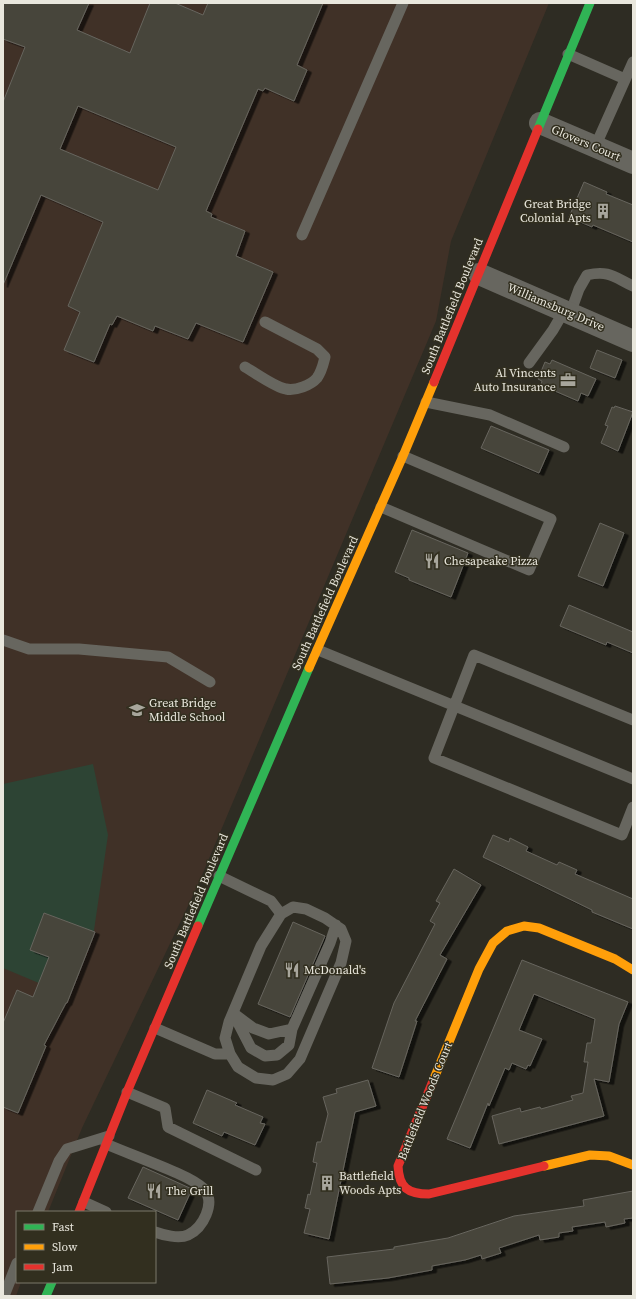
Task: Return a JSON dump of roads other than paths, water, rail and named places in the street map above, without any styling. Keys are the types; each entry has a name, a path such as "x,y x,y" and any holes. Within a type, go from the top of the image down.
{"main road":[{"name":"South Battlefield Boulevard","path":"81,1207 264,769 318,650 426,402 590,3"},
{"name":"Battlefield Woods Court","path":"632,1161 609,1156 590,1155 429,1194 419,1195 404,1188 398,1173 398,1166 480,969 493,943 507,931 524,926 539,928 615,959 633,970"},
{"path":"46,1296 52,1283"}],"street":[{"name":"Glovers Court","path":"540,124 633,163"},
{"name":"Williamsburg Drive","path":"479,274 633,341"}],"lane":[{"path":"302,235 403,3"},
{"path":"568,54 625,79"},
{"path":"595,148 633,62"},
{"path":"529,363 567,312 587,275 606,273 633,286"},
{"path":"245,366 286,389 301,388 317,379 323,367 325,357 317,349 265,322"},
{"path":"426,402 490,415 564,447"},
{"path":"381,507 530,570 551,519 403,456"},
{"path":"3,640 29,649 79,649 168,657 210,682"},
{"path":"318,650 454,707 633,779"},
{"path":"633,720 474,655 434,758 622,835 633,807"},
{"path":"219,876 271,901 281,914"},
{"path":"293,907 306,909 336,925 341,929 346,941 345,950 341,963 300,1059 287,1074 273,1080 256,1078 238,1067 230,1054 225,1038 229,1022 261,946 281,914 293,907"},
{"path":"233,1013 251,1048 265,1056 277,1055 289,1045 292,1029 330,943 336,925"},
{"path":"233,1013 253,1028 269,1034 292,1029"},
{"path":"155,1028 215,1054 230,1054"},
{"path":"128,1092 165,1108 168,1127 256,1170"},
{"path":"38,1211 59,1161 67,1149 108,1140 190,1179 204,1189 209,1201 208,1210 200,1226 187,1235 166,1236 156,1232"},
{"path":"81,1207 101,1211"},
{"path":"4,1296 16,1266"}],"place":[{"name":"Great Bridge Colonial Apts","path":"603,211"},
{"name":"Al Vincents Auto Insurance","path":"568,380"},
{"name":"Chesapeake Pizza","path":"432,561"},
{"name":"Great Bridge Middle School","path":"137,710"},
{"name":"McDonald's","path":"292,970"},
{"name":"Battlefield Woods Apts","path":"327,1183"},
{"name":"The Grill","path":"154,1191"}]}
